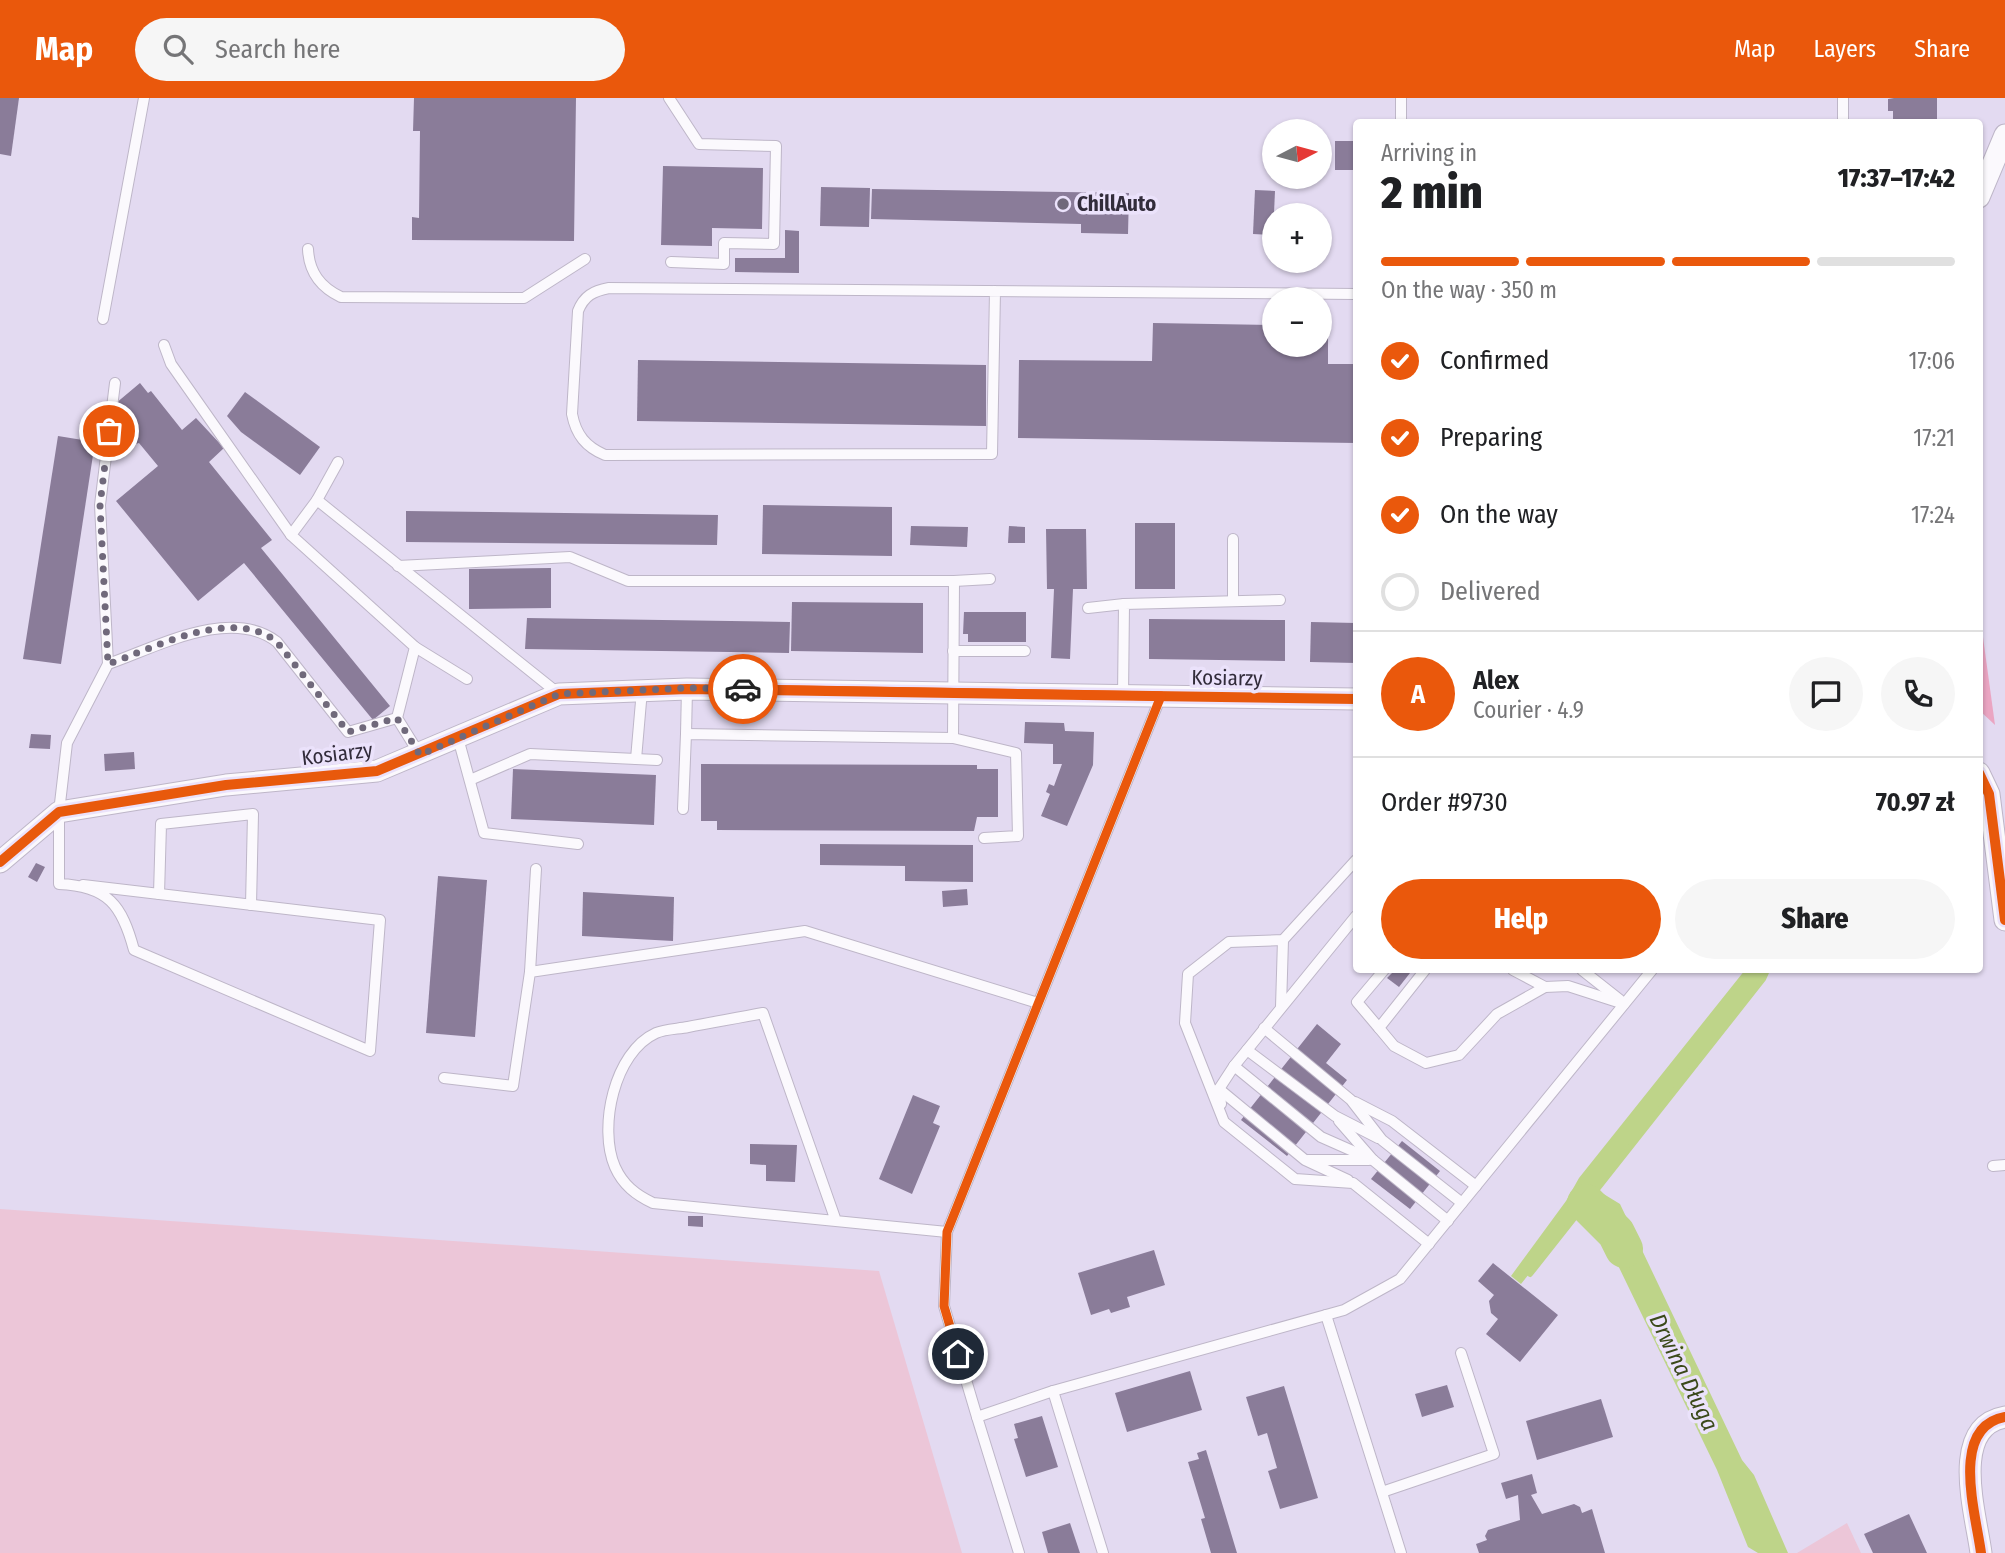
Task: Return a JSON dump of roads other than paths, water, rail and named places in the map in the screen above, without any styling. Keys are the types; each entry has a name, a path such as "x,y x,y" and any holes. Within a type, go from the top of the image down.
{"street":[{"path":"1983,187 2005,135"},
{"name":"Kosiarzy","path":"59,813 226,785 377,771 559,694 687,688 1353,699"},
{"path":"1983,781 1989,794 2005,919"},
{"path":"0,862 59,813"},
{"path":"1981,1553 1970,1457 1974,1441 1982,1427 1988,1422 2005,1417"}],"lane":[{"path":"103,319 144,98"},
{"path":"669,98 699,144 776,146 774,244 724,243 724,264 671,262"},
{"path":"1401,98 1401,119"},
{"path":"1843,98 1843,119"},
{"path":"309,249 309,263 316,278 329,291 341,297 524,298 585,259"},
{"path":"995,291 992,454 605,455 593,449 575,428 572,414 578,311 582,301 599,290 609,288 995,291 1353,294"},
{"path":"164,345 172,364 291,534 415,647 467,679"},
{"path":"83,885 106,896 127,921 134,950 370,1051 380,920 83,885 60,884 59,813 67,743 108,664 100,505 114,383"},
{"path":"291,534 317,500 338,462"},
{"path":"317,500 559,694"},
{"path":"1233,539 1233,601"},
{"path":"398,566 570,557 628,581 990,579"},
{"path":"953,738 954,581"},
{"path":"1088,608 1124,604 1280,600"},
{"path":"1123,695 1124,604"},
{"path":"108,664 211,628 230,625 247,627 265,633 277,642 348,732 397,718"},
{"path":"415,647 397,718 420,755"},
{"path":"953,651 1026,651"},
{"path":"683,809 687,688"},
{"path":"636,759 642,690"},
{"name":"Kosiarzy","path":"1019,1553 944,1306 947,1232 1161,696"},
{"path":"686,734 953,738 1016,753 1018,836 984,838"},
{"path":"458,738 484,834 578,844"},
{"path":"470,780 530,754 657,760"},
{"path":"159,894 160,824 253,814 251,905"},
{"path":"1281,1007 1283,940 1353,863"},
{"path":"444,1078 513,1086 530,972 536,869"},
{"path":"1224,1122 1219,1090 1234,1066 1353,920"},
{"path":"530,972 805,930 1038,1003"},
{"path":"1283,940 1229,942 1188,974 1185,1023 1224,1122 1295,1179 1353,1183"},
{"path":"1381,973 1357,1002 1394,1046 1426,1063 1459,1055 1497,1014 1545,987 1568,986 1625,1004"},
{"path":"1379,1028 1423,973"},
{"path":"1519,973 1545,987"},
{"path":"1586,973 1625,1004"},
{"path":"977,1417 1053,1391 1345,1310 1400,1279 1651,973"},
{"path":"836,1221 763,1013 657,1033 629,1058 618,1075 611,1095 610,1151 616,1168 637,1196 653,1203 947,1232"},
{"path":"1264,1028 1351,1100 1392,1121 1476,1186"},
{"path":"1247,1050 1335,1116 1382,1140 1462,1203"},
{"path":"1234,1066 1321,1137 1373,1160"},
{"path":"1219,1090 1305,1160 1353,1183 1429,1244"},
{"path":"1351,1100 1382,1140"},
{"path":"1335,1116 1373,1160 1448,1221"},
{"path":"1321,1137 1353,1183"},
{"path":"1305,1160 1373,1160"},
{"path":"1993,1166 2005,1165"},
{"path":"1326,1315 1401,1553"},
{"path":"1382,1492 1494,1454 1461,1353"},
{"path":"1053,1391 1103,1553"}],"water":[{"path":"1743,973 1766,973 1521,1284 1511,1276 1566,1201 1579,1178"},
{"path":"1602,1193 1620,1204 1742,1460 1754,1475 1788,1553 1758,1553 1748,1547 1717,1470 1598,1224 1592,1207"}],"waterway":[{"path":"1530,1274 1766,973"},
{"name":"Drwina Długa","path":"1586,1203 1616,1233 1624,1249"}],"place":[{"name":"ChillAuto","path":"1063,204"}]}
